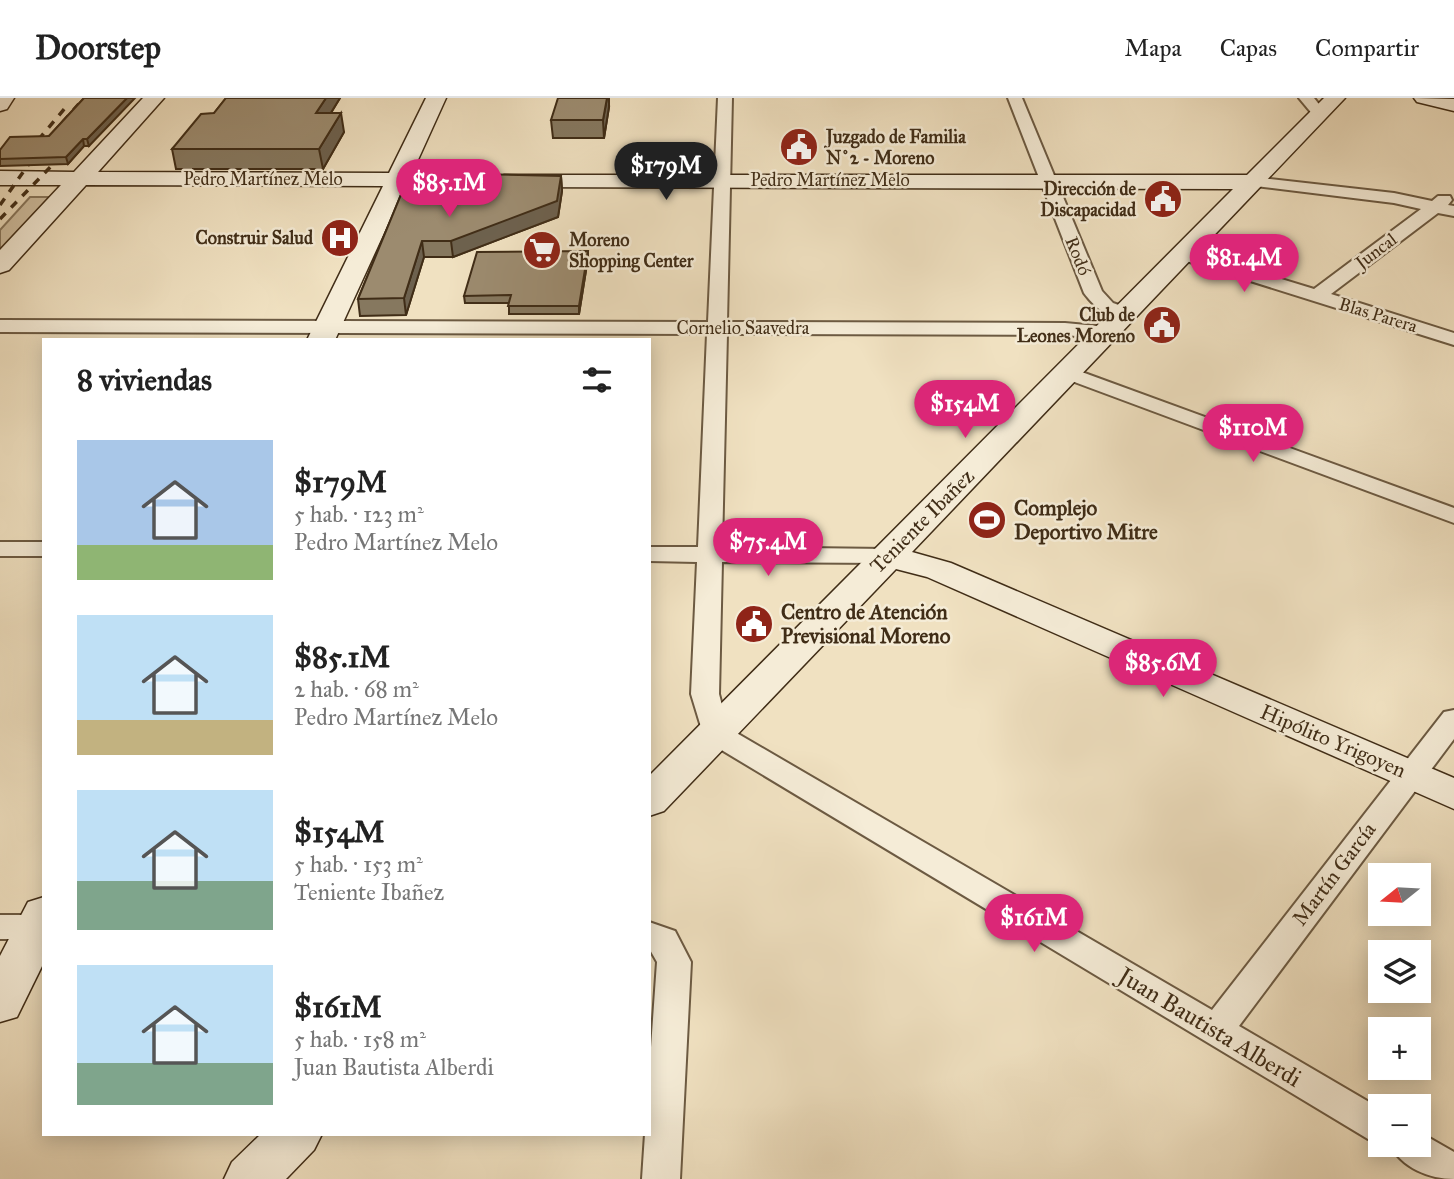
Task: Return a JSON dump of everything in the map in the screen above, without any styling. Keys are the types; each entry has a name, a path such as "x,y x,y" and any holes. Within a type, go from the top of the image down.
{"street":[{"path":"0,105 4,98"},
{"path":"0,265 154,98"},
{"path":"325,333 436,98"},
{"path":"715,733 705,694 725,98"},
{"path":"1015,98 1048,181"},
{"path":"1424,98 1454,105"},
{"name":"Teniente Ibañez","path":"651,799 1253,182 1320,103"},
{"name":"Pedro Martínez Melo","path":"0,178 1253,182 1394,198 1454,211"},
{"name":"Rodó","path":"1048,181 1094,293 1117,323"},
{"path":"1436,206 1454,192"},
{"name":"Juncal","path":"1317,296 1436,206"},
{"name":"Blas Parera","path":"1182,254 1454,339"},
{"name":"Cornelio Saavedra","path":"0,326 325,333 718,328 1065,329 1117,323"},
{"path":"1068,373 1454,516"},
{"path":"0,549 42,549"},
{"name":"Hipólito Yrigoyen","path":"651,554 887,556 939,570 1454,795"},
{"name":"Martín García","path":"1216,1031 1454,719"},
{"name":"Juan Bautista Alberdi","path":"715,733 1368,1120"},
{"path":"0,1003 31,924"},
{"path":"656,938 674,962 661,1179"},
{"path":"251,1179 294,1136"},
{"path":"1429,1157 1454,1172"}],"shaded area":[{"path":"30,197 53,197 0,255 0,230"}],"building":[{"path":"84,98 127,98 66,157 0,159 0,150 10,137 49,136"},
{"path":"226,98 326,98 316,113 341,113 319,149 172,149 201,114 214,113"},
{"path":"558,98 607,98 603,120 551,120"},
{"path":"431,173 561,176 557,201 451,241 422,241 404,298 358,299 407,180"},
{"path":"588,251 579,306 508,306 511,295 464,296 477,252"}],"railway":[{"path":"63,122 84,98"},
{"path":"28,152 66,107"},
{"path":"0,205 38,151"},
{"path":"0,219 66,151"}],"place":[{"name":"Juzgado de Familia N˚2 - Moreno","path":"799,147"},
{"name":"Dirección de Discapacidad","path":"1163,199"},
{"name":"Construir Salud","path":"340,238"},
{"name":"Moreno Shopping Center","path":"542,250"},
{"name":"Club de Leones Moreno","path":"1162,325"},
{"name":"Complejo Deportivo Mitre","path":"987,520"},
{"name":"Centro de Atención Previsional Moreno","path":"754,624"}]}
